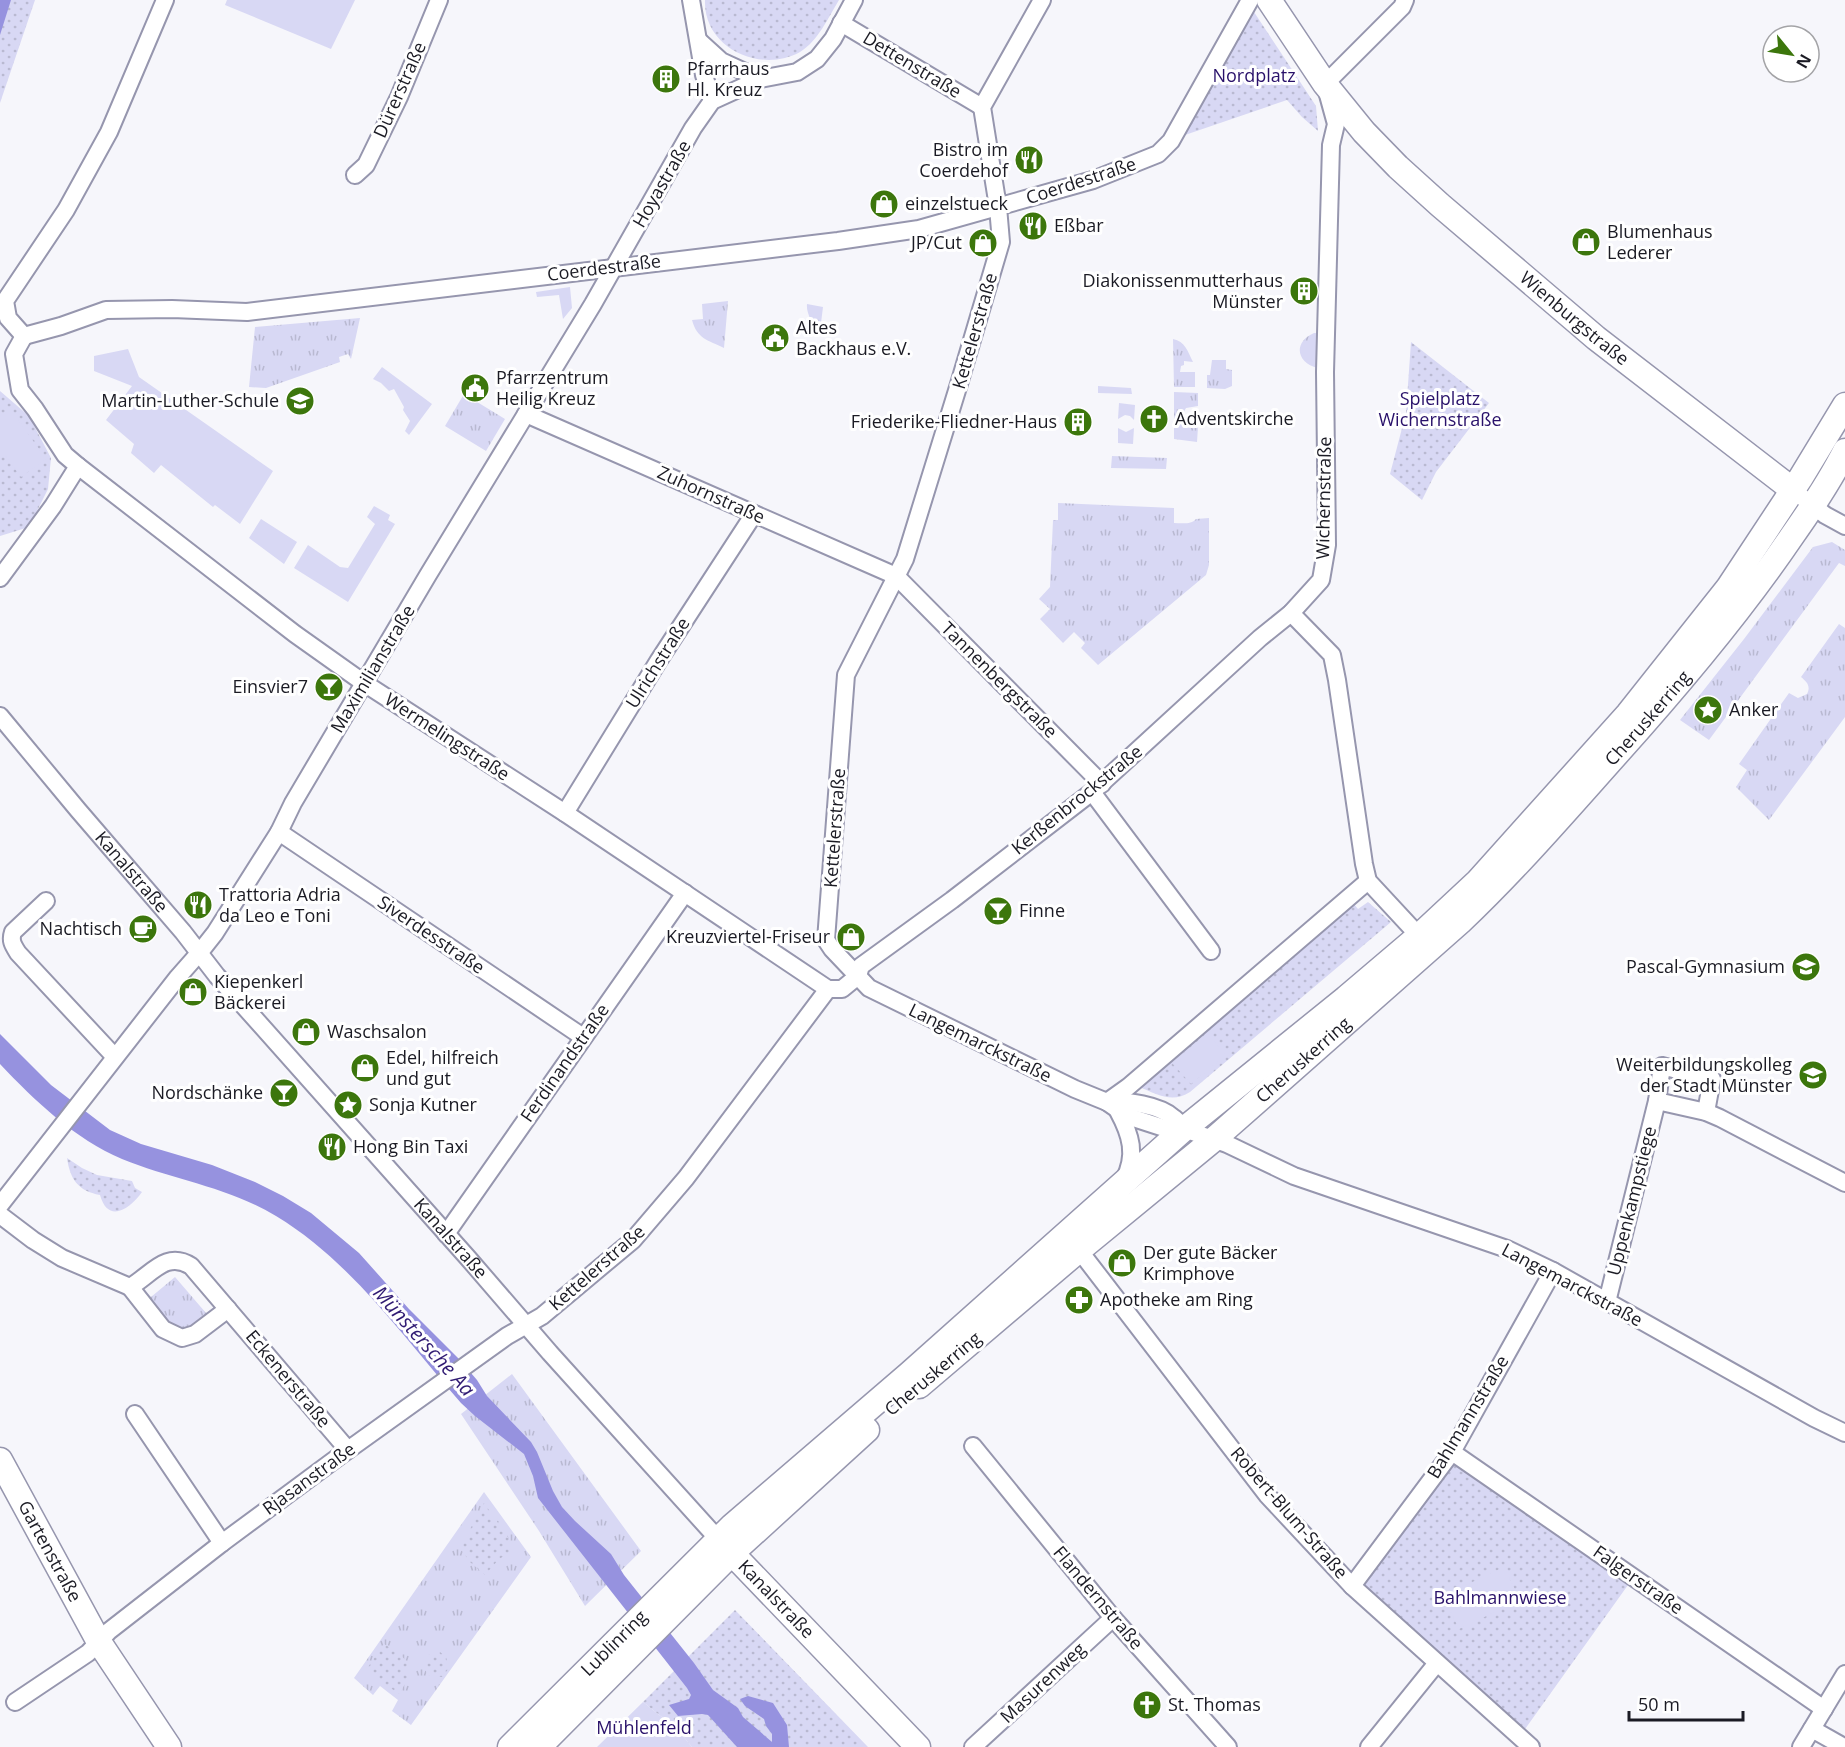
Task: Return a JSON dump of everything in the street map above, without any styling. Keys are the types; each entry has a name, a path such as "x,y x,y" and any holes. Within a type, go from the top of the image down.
{"main road":[{"name":"Wienburgstraße","path":"1269,0 1325,84 1364,132 1440,206 1596,338 1793,490"},
{"name":"Cheruskerring","path":"725,1546 1184,1129 1346,998 1419,936 1478,881 1628,714 1728,588 1793,490 1845,405"},
{"name":"Cheruskerring","path":"725,1546 870,1428 1079,1250 1213,1140 1492,892 1693,667 1762,581 1813,505 1845,451"},
{"name":"Gartenstraße","path":"2,1468 99,1642 169,1747"},
{"name":"Lublinring","path":"510,1747 622,1649 725,1546"},
{"name":"Kanalstraße","path":"725,1546 918,1747"},
{"name":"Lublinring","path":"539,1747 622,1649"}],"street":[{"path":"24,336 8,318 4,301 66,210 109,132 165,0"},
{"name":"Dürerstraße","path":"355,175 366,165 371,155 399,97 440,0"},
{"path":"691,0 712,101 760,79 797,72 817,59 833,39 854,0"},
{"path":"982,107 1042,0"},
{"name":"Coerdestraße","path":"24,336 106,310 172,309 248,312 838,241 908,231 998,207 1108,176 1158,154 1171,141 1250,0"},
{"path":"1325,84 1402,7 1405,0"},
{"name":"Dettenstraße","path":"841,23 982,107"},
{"path":"699,41 721,61 760,79"},
{"name":"Wichernstraße","path":"1292,613 1321,580 1327,551 1325,372 1331,145 1336,124 1325,84"},
{"name":"Hoyastraße","path":"613,268 693,128 712,101"},
{"name":"Kettelerstraße","path":"858,976 826,940 846,675 908,548 1001,242 998,207 982,107"},
{"name":"Maximilianstraße","path":"0,1205 215,933 279,832 293,803 364,683 613,268"},
{"name":"Wermelingstraße","path":"24,336 14,354 20,390 65,455 78,466 277,620 364,683 566,813 828,989"},
{"name":"Zuhornstraße","path":"526,414 896,576"},
{"path":"0,578 53,506 78,466"},
{"name":"Wienburgstraße","path":"1793,490 1845,526"},
{"name":"Ulrichstraße","path":"566,813 659,660 754,514"},
{"name":"Tannenbergstraße","path":"896,576 1097,788 1211,951"},
{"path":"1292,613 1332,655 1368,881 1419,936"},
{"name":"Kerßenbrockstraße","path":"858,976 861,966 952,900 1097,788 1260,638 1292,613"},
{"name":"Kanalstraße","path":"0,716 200,952 217,976 725,1546"},
{"name":"Siverdesstraße","path":"279,832 583,1037"},
{"path":"1118,1189 1131,1166 1133,1151 1129,1134 1113,1106 1128,1087 1368,881"},
{"name":"Ferdinandstraße","path":"446,1234 685,893"},
{"path":"46,901 18,926 11,939 13,945 32,969 115,1057"},
{"path":"828,989 842,989 858,976"},
{"name":"Langemarckstraße","path":"858,976 869,988 1113,1106 1127,1116 1164,1128 1184,1129 1247,1153 1294,1176 1506,1249 1553,1271 1814,1418 1845,1433"},
{"name":"Kettelerstraße","path":"526,1325 542,1316 633,1240 686,1178 828,989"},
{"name":"Uppenkampstiege","path":"1607,1302 1657,1101 1662,1066 1712,1079 1706,1112"},
{"path":"1657,1101 1706,1112 1720,1118 1845,1183"},
{"path":"0,1215 48,1250 78,1266 130,1287 163,1329 182,1338 195,1334 228,1309"},
{"name":"Robert-Blum-Straße","path":"1079,1250 1267,1494 1352,1586 1531,1747"},
{"name":"Eckenerstraße","path":"130,1287 172,1260 179,1260 191,1266 348,1450"},
{"name":"Bahlmannstraße","path":"1352,1586 1452,1452 1553,1271"},
{"name":"Rjasanstraße","path":"99,1642 222,1543 437,1385 526,1325"},
{"path":"135,1414 222,1543"},
{"name":"Flandernstraße","path":"973,1446 1113,1618 1228,1747"},
{"name":"Falgerstraße","path":"1452,1452 1824,1709"},
{"name":"Masurenweg","path":"973,1747 1113,1618"},
{"path":"15,1702 88,1653 99,1642"},
{"path":"1369,1747 1437,1663"},
{"path":"1801,1747 1845,1674"},
{"path":"1812,1729 1844,1747"}],"green space":[{"path":"0,0 35,0 0,103"},
{"path":"227,0 355,0 331,49 225,5"},
{"path":"705,0 839,0 812,42 800,52 785,58 768,60 752,58 724,43 714,31 707,17"},
{"name":"Nordplatz","path":"1254,12 1316,106 1318,131 1287,100 1185,135"},
{"path":"570,287 572,308 563,319 559,295 537,297 536,292"},
{"path":"728,301 724,348 700,335 692,320 703,319 702,304"},
{"path":"807,304 823,307 820,331 813,329"},
{"path":"360,318 351,359 348,354 339,357 340,362 266,388 249,387 255,327"},
{"path":"1314,333 1320,333 1318,368 1305,362 1300,352 1303,342"},
{"path":"1173,339 1188,351 1193,362 1184,361 1180,372 1195,372 1195,387 1174,387"},
{"name":"Spielplatz Wichernstraße","path":"1411,342 1489,403 1436,472 1422,500 1390,474 1406,413"},
{"path":"128,349 139,377 273,471 240,524 215,505 213,507 161,465 154,473 131,453 134,444 106,420 132,386 94,371 94,356"},
{"path":"1212,360 1226,360 1226,369 1232,370 1232,386 1225,389 1207,388 1207,375 1210,375"},
{"path":"382,367 432,404 409,435 405,431 410,421 394,389 389,391 373,379"},
{"path":"1098,386 1131,388 1132,394 1098,393"},
{"path":"0,391 29,416 51,458 48,489 29,527 0,536"},
{"path":"1174,392 1198,393 1198,406 1186,408 1183,416 1186,426 1198,427 1197,442 1174,439"},
{"path":"464,394 505,419 486,451 445,426"},
{"path":"1119,403 1135,405 1134,420 1125,415 1118,419"},
{"path":"12,411 46,459 21,477 0,448 0,420"},
{"path":"1118,428 1126,432 1134,428 1133,444 1118,443"},
{"path":"1112,456 1167,458 1166,469 1111,468"},
{"path":"1058,503 1174,508 1174,523 1189,523 1196,519 1209,518 1209,565 1206,575 1098,665 1081,648 1085,643 1074,632 1063,643 1040,619 1050,609 1039,599 1050,587 1053,520 1058,520"},
{"path":"374,506 390,515 388,520 395,524 348,602 294,568 308,545 340,567 348,568 375,524 367,517"},
{"path":"261,519 297,542 284,564 249,538"},
{"path":"1832,542 1845,550 1845,566 1839,563 1709,740 1680,720 1813,547"},
{"path":"1839,624 1845,628 1845,717 1769,820 1736,787 1747,770 1739,764 1789,693 1798,698 1807,694 1808,684 1801,677"},
{"path":"1368,902 1391,922 1190,1092 1171,1098 1139,1087 1353,903 1358,909"},
{"path":"1207,1033 1226,1055 1191,1084 1172,1063"},
{"path":"67,1158 97,1175 132,1181 135,1188 142,1192 132,1204 120,1211 108,1209 100,1195 76,1183 70,1172"},
{"path":"175,1277 206,1313 217,1305 220,1309 192,1330 175,1331 139,1291 143,1288 151,1297"},
{"path":"512,1374 641,1551 585,1606 539,1531 461,1414"},
{"name":"Bahlmannwiese","path":"1452,1452 1628,1585 1523,1732 1352,1586"},
{"path":"484,1492 531,1557 411,1725 392,1711 398,1700 380,1686 373,1695 354,1678"},
{"path":"484,1503 510,1540 511,1552 499,1559 485,1575 470,1562 460,1548"},
{"path":"1504,1567 1520,1600 1459,1629 1443,1596"},
{"path":"735,1610 868,1747 692,1747 678,1730 643,1702"},
{"path":"384,1644 405,1659 408,1664 408,1677 399,1694 366,1670"},
{"path":"440,1652 446,1657 449,1668 442,1677 427,1675 424,1663 428,1655"},
{"name":"Mühlenfeld","path":"643,1702 678,1730 692,1747 597,1747"}],"water":[{"path":"0,0 11,0 0,35"},
{"name":"Münstersche Aa","path":"0,1034 51,1085 110,1130 141,1144 212,1165 255,1182 311,1213 359,1253 409,1309 458,1358 487,1396 531,1442 562,1507 611,1554 624,1575 713,1690 738,1708 743,1717 772,1742 772,1734 764,1719 745,1706 740,1699 748,1696 773,1703 787,1725 789,1747 737,1747 708,1715 678,1716 669,1705 689,1699 691,1695 687,1688 538,1498 533,1476 524,1454 461,1403 375,1302 329,1255 276,1216 238,1197 122,1159 88,1141 56,1118 0,1064"}],"place":[{"name":"Pfarrhaus Hl. Kreuz","path":"666,79"},
{"name":"Bistro im Coerdehof","path":"1029,160"},
{"name":"einzelstueck","path":"884,204"},
{"name":"Eßbar","path":"1033,226"},
{"name":"Blumenhaus Lederer","path":"1586,242"},
{"name":"JP/Cut","path":"983,243"},
{"name":"Diakonissenmutterhaus Münster","path":"1304,291"},
{"name":"Altes Backhaus e.V.","path":"775,338"},
{"name":"Pfarrzentrum Heilig Kreuz","path":"475,388"},
{"name":"Martin-Luther-Schule","path":"300,401"},
{"name":"Adventskirche","path":"1154,419"},
{"name":"Friederike-Fliedner-Haus","path":"1078,422"},
{"name":"Einsvier7","path":"329,687"},
{"name":"Anker","path":"1708,710"},
{"name":"Trattoria Adria da Leo e Toni","path":"198,905"},
{"name":"Finne","path":"998,911"},
{"name":"Nachtisch","path":"143,929"},
{"name":"Kreuzviertel-Friseur","path":"851,937"},
{"name":"Pascal-Gymnasium","path":"1806,967"},
{"name":"Kiepenkerl Bäckerei","path":"193,992"},
{"name":"Waschsalon","path":"306,1032"},
{"name":"Edel, hilfreich und gut","path":"365,1068"},
{"name":"Weiterbildungskolleg der Stadt Münster","path":"1813,1075"},
{"name":"Nordschänke","path":"284,1093"},
{"name":"Sonja Kutner","path":"348,1105"},
{"name":"Hong Bin Taxi","path":"332,1147"},
{"name":"Der gute Bäcker Krimphove","path":"1122,1263"},
{"name":"Apotheke am Ring","path":"1079,1300"},
{"name":"St. Thomas","path":"1147,1705"}]}
